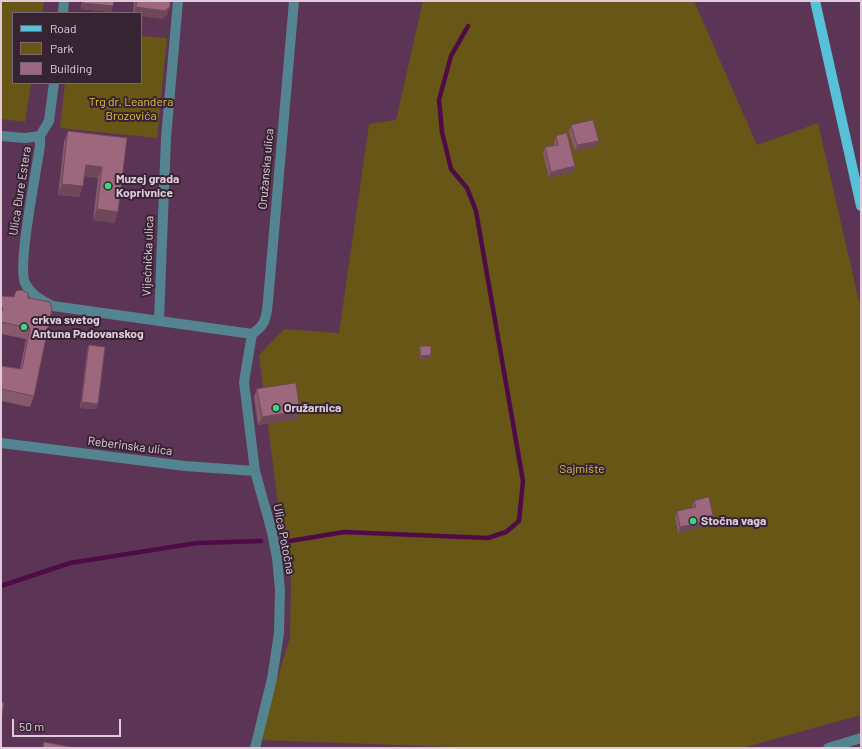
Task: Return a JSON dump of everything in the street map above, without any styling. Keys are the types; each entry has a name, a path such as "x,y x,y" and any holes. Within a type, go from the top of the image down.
{"main road":[{"path":"815,1 861,206"}],"street":[{"path":"63,12 64,1"},
{"name":"Vijećnička ulica","path":"159,320 166,138 178,1"},
{"name":"Oružanska ulica","path":"252,334 262,327 265,321 268,301 294,1"},
{"name":"Ulica Đure Estera","path":"54,84 49,121 40,136 40,145 23,256 24,281 31,293 40,301 53,306 159,320"},
{"path":"1,136 20,138 40,136"},
{"path":"159,320 252,334"},
{"name":"Ulica Potočna","path":"252,334 244,382 255,471 273,539 280,590 278,633 272,679 255,748"},
{"name":"Reberinska ulica","path":"1,443 185,466 255,471"},
{"path":"828,748 861,738"}],"green space":[{"path":"1,1 44,1 42,12 12,12 12,84 31,84 25,122 1,119"},
{"name":"Sajmište","path":"423,1 694,1 757,145 818,123 861,310 861,715 742,748 481,748 259,740 290,637 291,580 284,551 259,355 284,329 339,333 369,124 396,120"},
{"name":"Trg dr. Leandera Brozovića","path":"142,36 167,38 157,138 60,128 65,84 142,84"}],"building":[{"path":"84,1 114,1 113,6 83,3"},
{"path":"137,1 170,1 170,7 165,11 136,7"},
{"path":"593,120 599,141 577,145 571,125"},
{"name":"Muzej grada Koprivnice","path":"68,131 127,138 118,212 97,209 102,167 86,165 83,186 62,184"},
{"path":"567,133 575,166 551,172 545,147 558,145 556,136"},
{"path":"22,290 28,293 28,298 50,302 52,309 34,396 1,389 1,366 22,369 30,328 1,322 3,308 1,308 1,296 14,297 16,291"},
{"path":"89,345 105,347 98,404 82,402"},
{"path":"420,346 431,346 431,355 421,356"},
{"name":"Oružarnica","path":"296,383 300,411 262,417 257,389"},
{"name":"Stočna vaga","path":"709,497 714,520 680,527 677,511 696,507 694,501"},
{"path":"1,702 4,703 1,722"},
{"path":"44,742 76,748 43,748"}],"waterway":[{"path":"290,541 344,532 488,538 506,532 519,521 523,481 476,211 467,188 451,169 442,132 439,100 451,56 468,26"},
{"path":"1,586 70,563 197,543 261,541"}],"place":[{"name":"Muzej grada Koprivnice","path":"108,186"},
{"name":"crkva svetog Antuna Padovanskog","path":"24,327"},
{"name":"Oružarnica","path":"276,408"},
{"name":"Stočna vaga","path":"693,521"}]}
